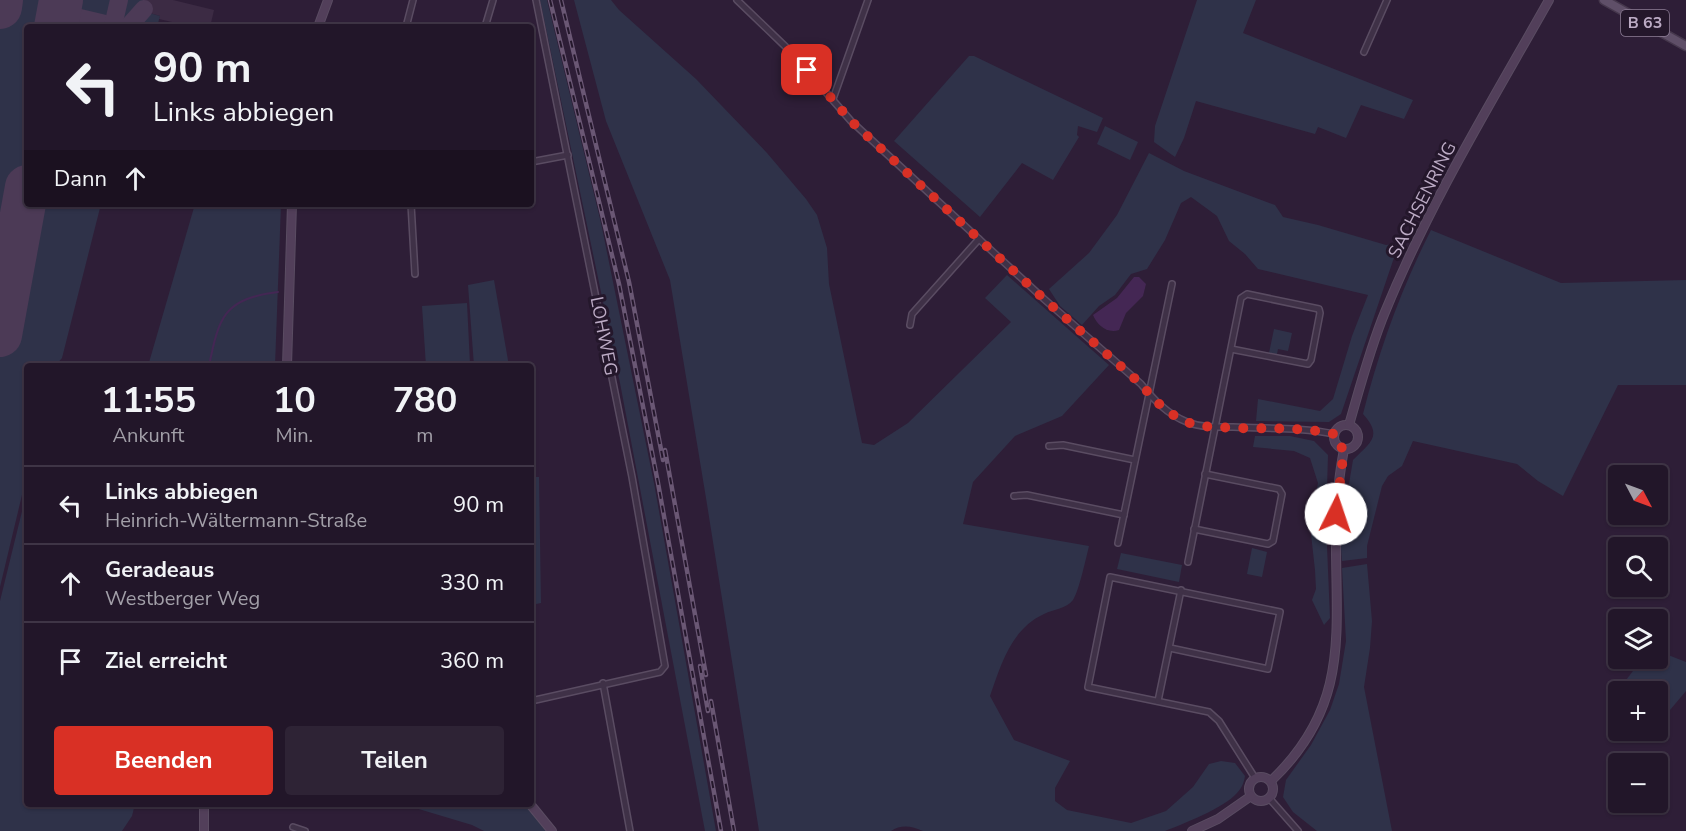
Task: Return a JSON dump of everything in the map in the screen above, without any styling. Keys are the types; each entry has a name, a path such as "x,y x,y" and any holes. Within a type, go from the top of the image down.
{"main road":[{"name":"B 63","path":"1604,0 1686,46"}],"street":[{"path":"319,24 328,0"},
{"path":"407,24 413,0"},
{"path":"486,24 493,0"},
{"name":"LOHWEG","path":"536,0 652,586 664,661 663,670 660,672 603,683"},
{"path":"737,0 790,51 851,121 1141,384 1167,411 1184,421 1206,427 1311,430 1334,434"},
{"path":"833,99 868,0"},
{"path":"1364,52 1387,0"},
{"name":"SACHSENRING","path":"1271,781 1288,764 1308,736 1325,704 1332,678 1338,620 1336,514 1344,449 1354,446 1358,440 1356,429 1349,425 1384,314 1420,233 1466,145 1549,0"},
{"path":"534,161 568,155"},
{"path":"287,363 292,207"},
{"path":"411,207 415,274"},
{"path":"910,325 912,314 979,239"},
{"path":"1118,543 1172,285"},
{"path":"1188,562 1241,297 1244,295 1319,309 1311,360 1308,364 1231,349"},
{"path":"1334,434 1340,427 1349,425"},
{"path":"1334,434 1336,444 1344,449"},
{"path":"1050,446 1063,445 1135,460"},
{"path":"1194,529 1268,544 1273,541 1282,494 1279,489 1205,474"},
{"path":"1014,496 1027,495 1124,515"},
{"path":"1170,648 1268,669 1280,612 1110,577 1088,687 1209,712 1214,716 1255,778"},
{"path":"1158,700 1181,590"},
{"path":"534,700 603,683 630,831"},
{"path":"1264,777 1271,781 1274,790 1269,798 1260,801 1251,796 1249,785 1255,778 1264,777"},
{"path":"1192,831 1218,819 1251,796"},
{"path":"1269,798 1298,831"},
{"path":"204,807 204,831"},
{"path":"532,807 552,831"},
{"path":"293,827 305,831"}],"shaded area":[{"path":"0,0 145,0 142,11 160,16 158,24 24,24 24,207 100,207 62,358 58,363 24,363 24,487 0,587"},
{"path":"145,0 173,0 214,10 211,23 216,24 181,24 159,19 160,16 146,12 141,7"},
{"path":"540,0 547,0 601,223 654,483 716,831 705,831 620,383"},
{"path":"574,0 611,0 619,10 696,79 767,153 817,215 827,248 829,284 862,443 874,445 908,423 1011,322 985,298 1007,275 1109,365 1062,416 1015,436 973,482 963,524 1089,546 1073,600 1033,621 1015,638 998,672 990,696 1014,740 1070,761 1055,788 1055,801 1067,810 1131,823 1166,811 1193,787 1209,764 1221,761 1235,763 1245,776 1240,789 1231,799 1203,815 1165,831 923,831 907,826 891,831 759,831 670,280 606,121"},
{"path":"1197,0 1256,0 1243,33 1413,100 1404,119 1361,105 1346,138 1318,127 1315,134 1196,101 1175,157 1154,142 1155,126"},
{"path":"969,56 974,56 1103,118 1097,132 1078,126 1077,135 1079,137 1053,180 1022,163 980,217 894,141"},
{"path":"1105,126 1138,142 1130,160 1097,144"},
{"path":"1149,153 1184,171 1275,205 1283,217 1386,245 1399,243 1341,414 1329,422 1256,421 1258,399 1320,411 1333,399 1352,336 1368,295 1258,269 1229,241 1217,216 1191,197 1181,203 1165,240 1147,269 1131,274 1115,295 1099,306 1082,325 1060,306 1049,289 1089,253 1117,215"},
{"path":"194,207 281,207 275,363 149,363"},
{"path":"1431,230 1561,283 1686,280 1686,385 1618,385 1563,496 1538,481 1517,464 1413,441 1402,466 1388,476 1382,486 1367,546 1367,558 1342,561 1340,537 1353,460 1369,444 1373,434 1373,428 1363,414 1369,390 1401,297"},
{"path":"1134,277 1139,277 1146,284 1143,296 1126,313 1119,330 1110,331 1103,328 1093,315 1117,298"},
{"path":"494,280 508,363 474,363 468,285"},
{"path":"467,303 470,363 426,363 422,306"},
{"path":"1274,329 1292,333 1288,351 1278,349 1277,354 1269,353"},
{"path":"1255,436 1290,436 1314,441 1328,455 1326,522 1330,618 1324,625 1312,600 1316,589 1310,525 1318,483 1310,458 1294,451 1253,447"},
{"path":"534,477 539,477 541,603 534,604"},
{"path":"24,503 24,807 134,807 132,816 122,831 0,831 0,601"},
{"path":"1252,548 1267,552 1262,577 1247,574"},
{"path":"1121,553 1182,565 1179,582 1117,569"},
{"path":"1367,564 1372,621 1364,687 1392,831 1317,831 1293,812 1283,797 1286,780 1311,745 1330,710 1339,684 1346,641 1342,568"},
{"path":"1668,655 1686,662 1686,691 1668,712 1668,681 1625,681 1634,669 1668,669"},
{"path":"412,807 527,807 546,831 484,831 472,825"}],"waterway":[{"path":"210,363 216,334 227,313 246,299 278,292"}],"taxiway":[{"path":"113,24 119,0"},
{"path":"131,24 144,9"},
{"path":"59,13 105,24"}],"runway":[{"path":"0,7 1,0"},
{"path":"57,24 61,0"},
{"path":"0,335 24,203"}],"railway":[{"path":"550,0 619,284 658,483 721,831"},
{"path":"561,0 629,282 663,460"},
{"path":"665,450 706,675"},
{"path":"700,666 708,711"},
{"path":"711,701 734,831"}],"route":[{"path":"807,70 851,121 1173,415 1206,427 1311,430 1334,434 1336,444 1344,449 1338,482 1336,514"}]}
